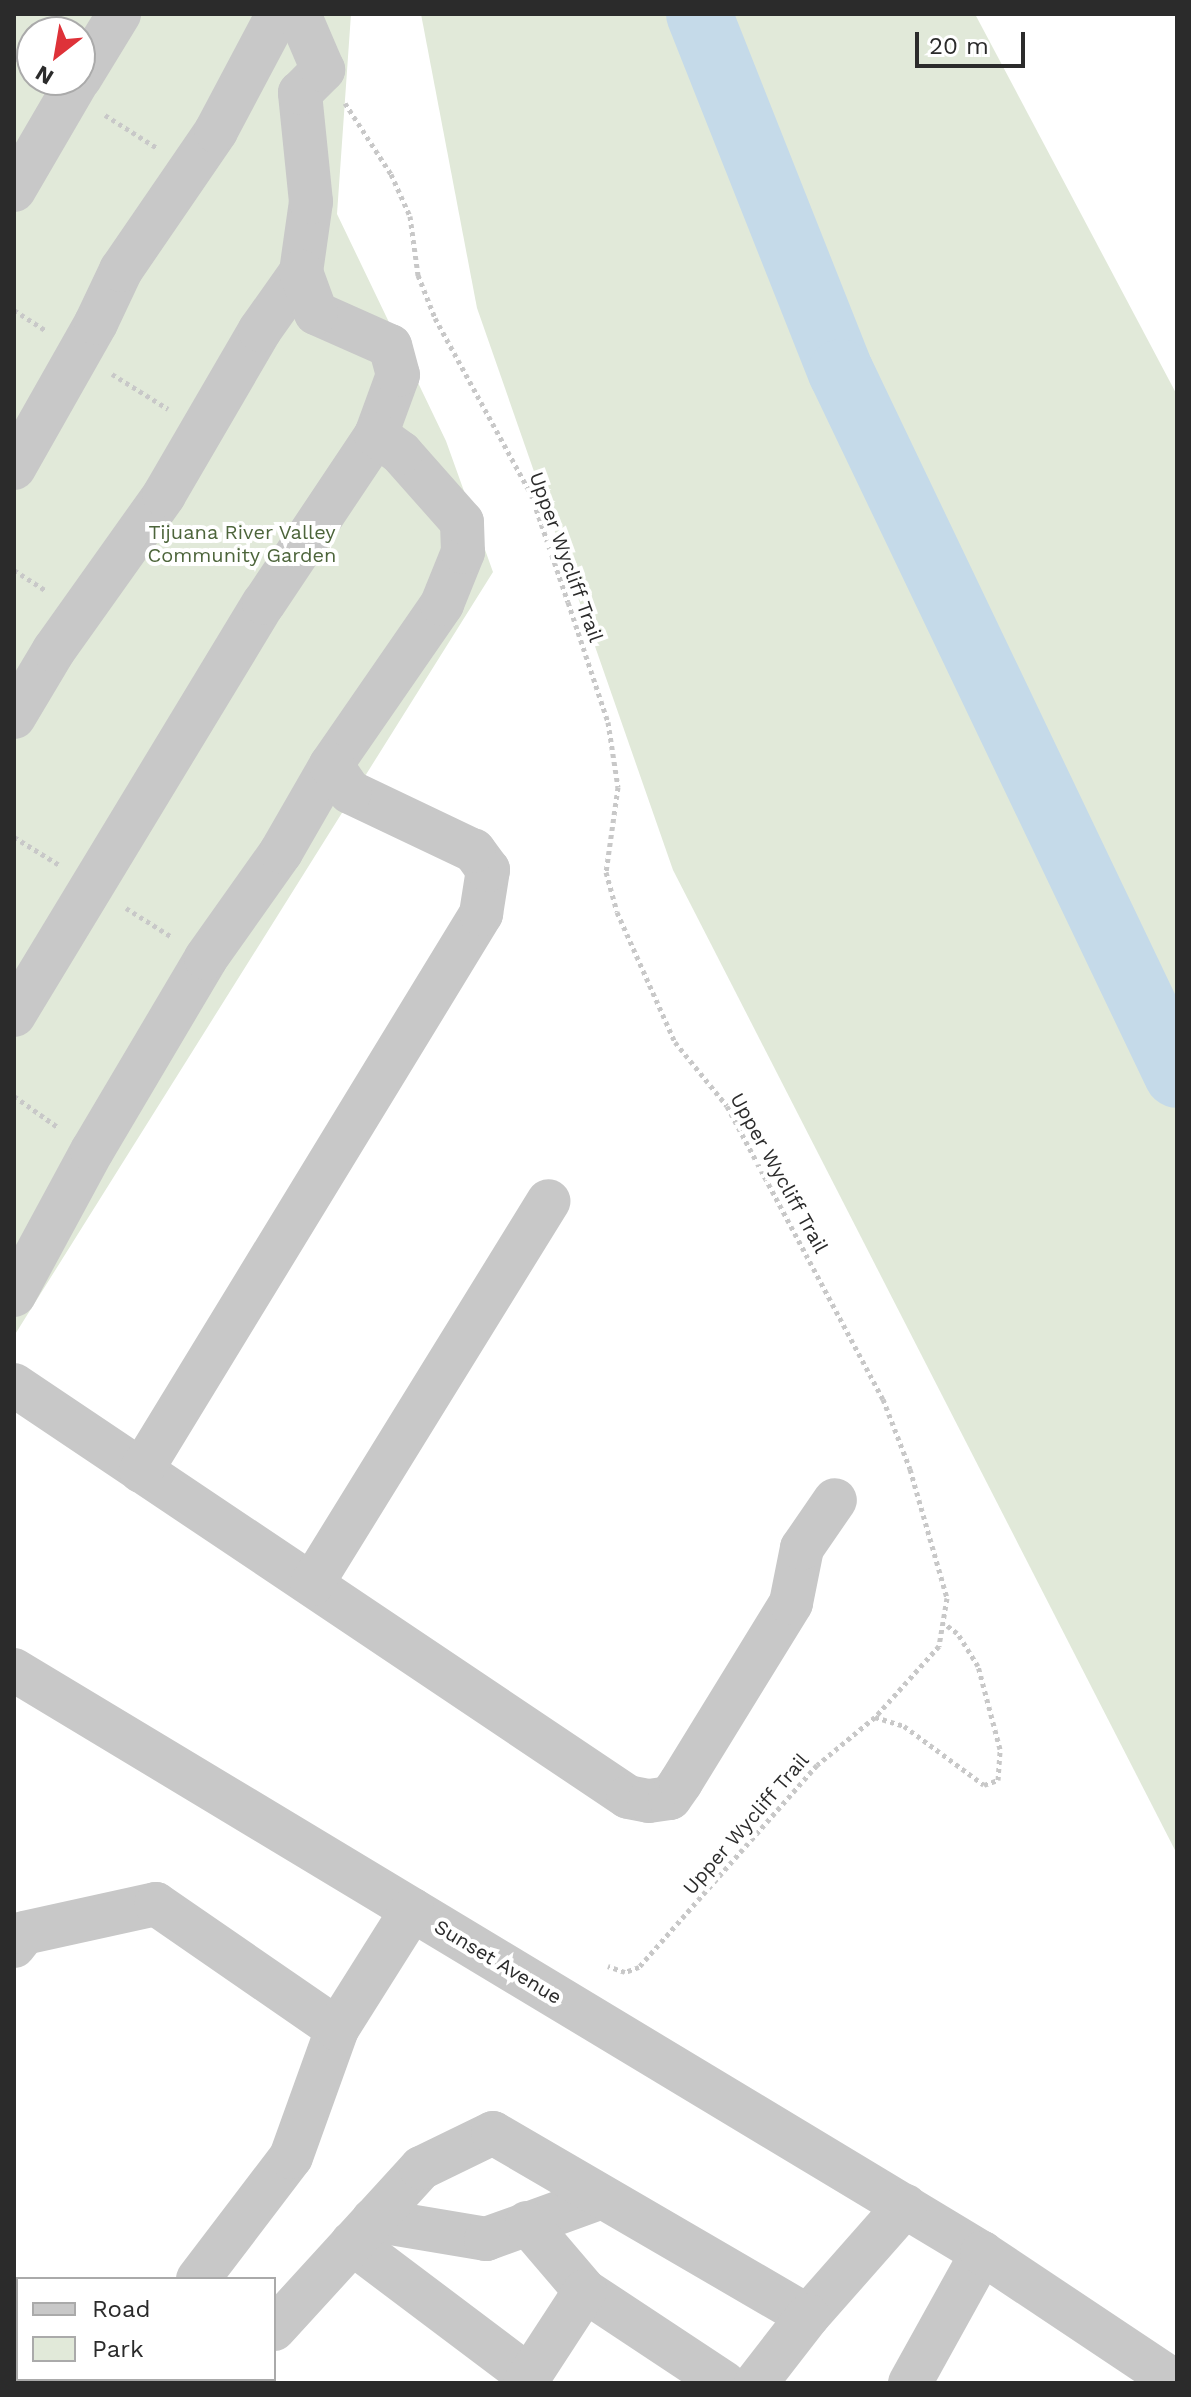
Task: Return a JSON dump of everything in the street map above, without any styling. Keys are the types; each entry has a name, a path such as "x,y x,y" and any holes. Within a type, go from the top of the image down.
{"street":[{"path":"96,51 119,14"},
{"path":"14,468 96,323 121,270 216,131 278,14"},
{"path":"14,717 54,650 164,495 260,330 301,272 311,202 300,93 323,70 299,14"},
{"path":"14,190 68,96"},
{"path":"14,1015 264,603 376,435 398,375 390,346 316,313 301,272"},
{"path":"14,1295 92,1151 206,958 281,852 331,765 421,639 442,604 463,552 462,522 401,453 376,435"},
{"path":"141,1471 481,914 488,870 474,851 350,792 331,765"},
{"path":"312,1584 549,1201"},
{"path":"14,1385 628,1797 649,1801 670,1798 791,1603 802,1548 835,1500"},
{"name":"Sunset Avenue","path":"14,1670 982,2253 1177,2383"},
{"path":"14,1946 24,1933 156,1904 337,2029"},
{"path":"200,2277 291,2157 337,2029 412,1910"},
{"path":"276,2327 421,2168 493,2133 808,2316"},
{"path":"362,2231 486,2239 602,2197"},
{"path":"756,2383 808,2316 905,2206"},
{"path":"527,2223 585,2291 724,2383"},
{"path":"362,2231 528,2380 585,2291"},
{"path":"910,2383 982,2253"}],"path":[{"name":"Upper Wycliff Trail","path":"323,70 391,174 410,216 418,275 435,318 531,494 608,722 618,787 606,872 617,912 675,1042 727,1106 883,1399 910,1469 947,1598 939,1646 875,1717 817,1765 639,1967 625,1972 608,1966"},
{"path":"93,96 189,169"},
{"path":"14,1096 92,1151"},
{"path":"875,1717 904,1726 984,1785 998,1780 1000,1749 978,1666 957,1633 945,1623"}],"green space":[{"name":"Tijuana River Valley Community Garden","path":"14,14 351,14 337,214 446,441 493,572 14,1336"},
{"path":"421,14 975,14 1177,395 1177,1854 673,870 477,308"}],"waterway":[{"path":"699,14 841,372 1177,1075"}]}
